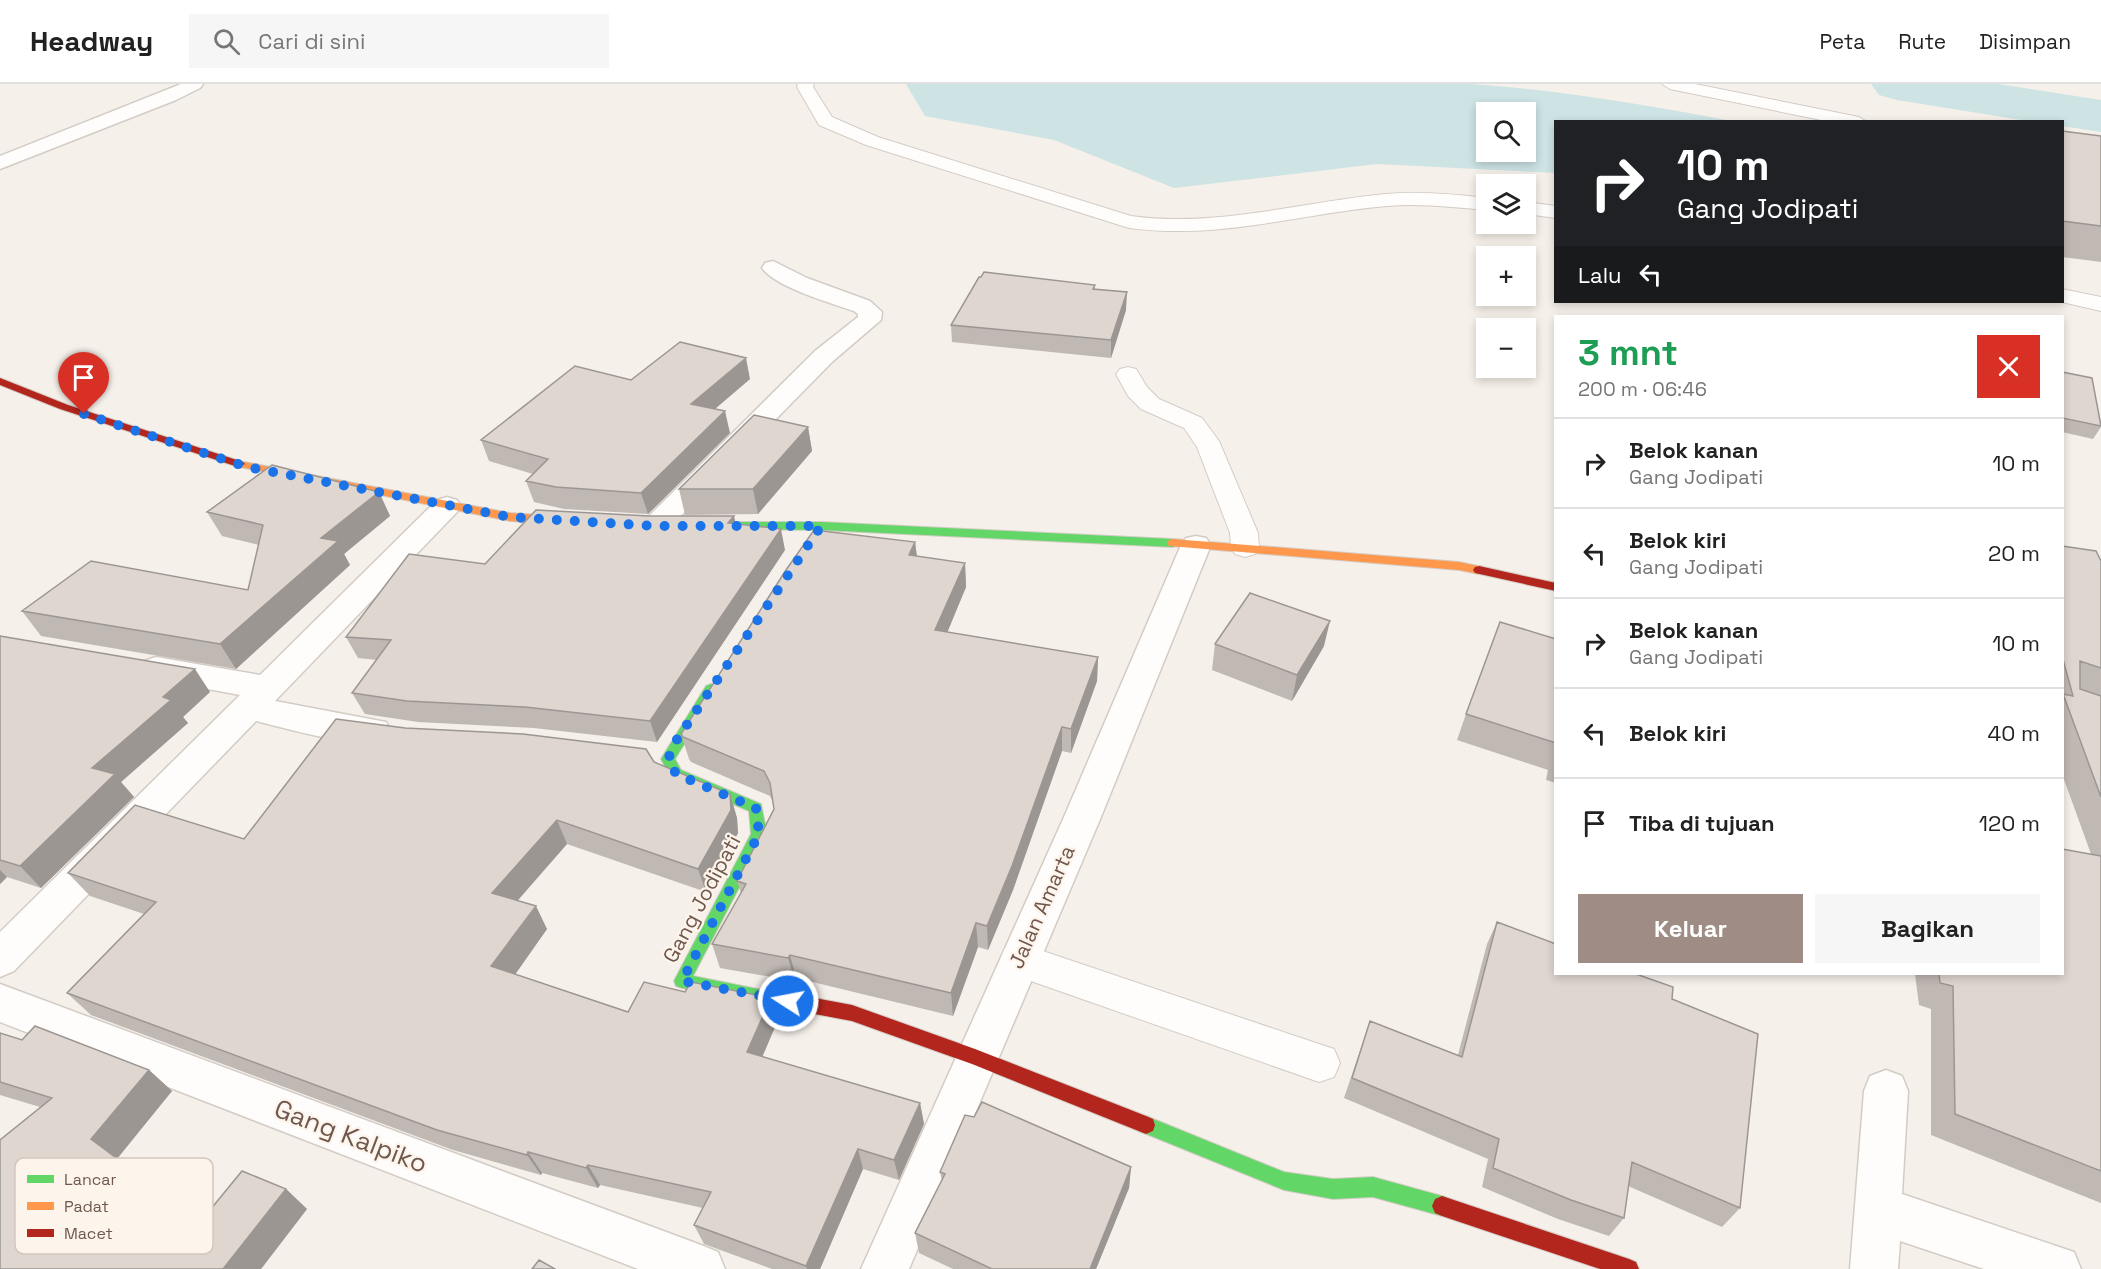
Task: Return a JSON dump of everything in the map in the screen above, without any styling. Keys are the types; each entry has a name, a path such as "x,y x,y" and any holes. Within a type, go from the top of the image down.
{"street":[{"path":"0,163 170,96 194,84"},
{"path":"666,526 824,356 869,320 870,312 862,306 800,283 773,268"},
{"path":"0,381 64,407 247,467 510,517 588,522"},
{"path":"0,959 447,506"},
{"path":"666,526 821,526 1076,537 1245,548 1459,566 1554,587"},
{"path":"809,543 821,526"},
{"name":"Jalan Amarta","path":"885,1269 975,1057 1141,683 1196,545"},
{"path":"128,664 257,698 314,722 407,736"},
{"path":"635,755 668,759 676,741 721,673"},
{"name":"Gang Jodipati","path":"668,759 676,774 756,808 759,834 682,981 852,1013 975,1057"},
{"name":"Gang Kalpiko","path":"0,1003 701,1269"},
{"path":"975,1057 1284,1181 1333,1189 1373,1187 1418,1198 1629,1269"},
{"path":"1874,1269 1886,1091"},
{"path":"1878,1210 2057,1269"}],"lane":[{"path":"806,84 805,87 825,121 853,133 1129,222 1158,228 1199,227 1387,200 1476,204"},
{"path":"1670,84 1849,120"},
{"path":"1536,209 1554,212"},
{"path":"2064,295 2101,304"},
{"path":"1128,374 1137,391 1150,404 1193,423 1210,446 1244,533 1245,548"},
{"path":"1018,960 1319,1063"}],"shaded area":[{"path":"906,84 1472,84 1602,99 1727,120 1554,120 1554,173 1377,164 1174,188 1054,140 925,116"}],"building":[{"path":"2064,131 2101,136 2101,226 2064,221"},
{"path":"984,272 1095,285 1093,289 1127,292 1111,340 951,325"},
{"path":"680,342 746,358 691,404 725,411 641,493 556,487 526,481 548,459 481,440 575,366 631,380"},
{"path":"2064,372 2092,378 2101,426 2064,418"},
{"path":"754,415 808,427 753,489 679,489"},
{"path":"272,465 379,492 321,538 338,541 220,644 22,611 91,561 248,590 263,525 207,512"},
{"path":"536,510 649,516 734,516 728,523 781,529 650,721 525,707 407,701 352,693 391,640 346,637 409,554 485,564"},
{"path":"814,530 915,542 909,555 965,563 935,630 1098,657 1071,729 1062,727 1012,866 987,926 976,923 951,993 790,955 788,958 712,944 746,884 737,881 774,809 770,783 764,771 683,737 681,734"},
{"path":"2064,546 2096,551 2101,561 2101,668 2080,661 2080,689 2101,696 2101,797 2064,694 2073,696 2064,663"},
{"path":"1250,593 1330,621 1297,675 1215,644"},
{"path":"1500,622 1554,638 1554,742 1466,714"},
{"path":"0,636 195,669 163,697 171,700 92,768 115,774 20,866 0,860"},
{"path":"336,719 405,728 523,734 646,749 654,762 730,794 731,810 698,869 557,820 492,893 536,906 491,966 628,1012 644,982 685,992 691,982 771,998 747,1052 920,1103 894,1160 858,1149 806,1266 694,1225 711,1192 588,1165 586,1168 528,1152 527,1155 437,1130 67,993 156,902 68,873 135,805 244,839"},
{"path":"2064,849 2101,856 2101,1171 1955,1114 1953,986 1940,983 1939,975 2064,975"},
{"path":"1497,922 1554,943 1554,975 1639,975 1673,987 1672,999 1758,1034 1740,1208 1632,1162 1624,1218 1571,1200 1493,1168 1499,1139 1352,1078 1370,1021 1462,1057"},
{"path":"35,1026 149,1070 91,1139 116,1158 15,1158 15,1254 213,1254 213,1206 242,1171 286,1189 223,1269 0,1269 0,1140 52,1098 0,1082 0,1033 22,1040"},
{"path":"982,1102 1131,1167 1090,1269 992,1269 915,1233 945,1174 940,1172 965,1115 974,1117"},
{"path":"539,1260 555,1269 532,1269"}],"waterway":[{"path":"1897,84 2101,116"}],"traffic: fast":[{"path":"708,526 821,526 1173,543"},
{"path":"711,689 668,759 676,774 756,808 759,834 682,981 772,998"},
{"path":"1146,1125 1284,1181 1333,1189 1373,1187 1442,1206"}],"traffic: slow":[{"path":"239,464 510,517 573,521"},
{"path":"1173,543 1459,566 1479,570"}],"traffic: jam":[{"path":"0,381 64,407 239,464"},
{"path":"1479,570 1554,587"},
{"path":"772,998 852,1013 975,1057 1146,1125"},
{"path":"1442,1206 1629,1269"}],"route":[{"path":"84,414 247,467 510,517 655,526 821,526 778,586 676,741 668,759 676,774 756,808 759,834 682,981 788,1001"}]}
